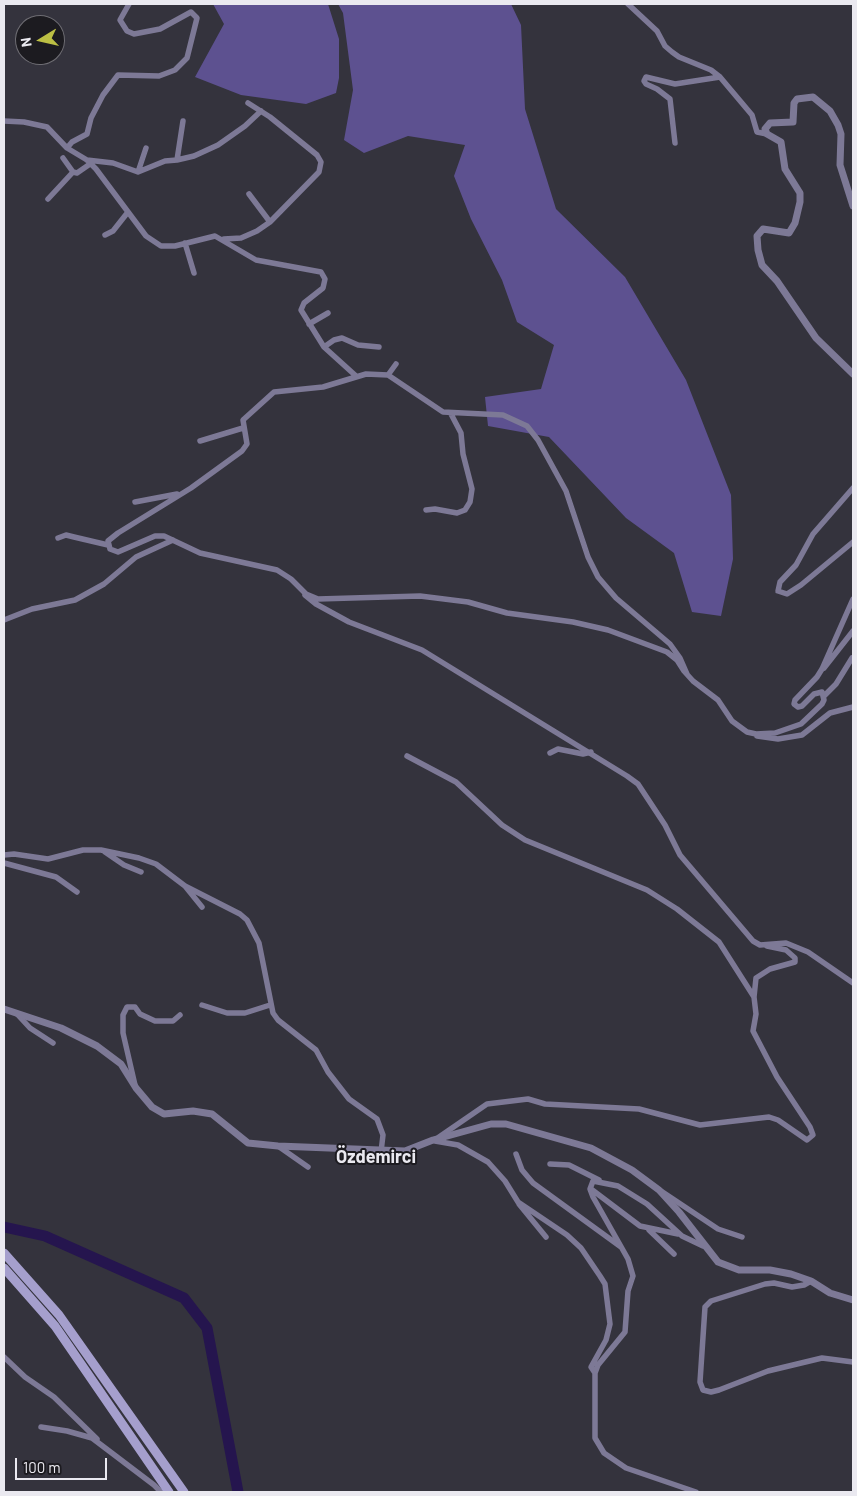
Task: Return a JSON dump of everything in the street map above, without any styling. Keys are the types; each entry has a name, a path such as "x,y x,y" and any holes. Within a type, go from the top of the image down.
{"main road":[{"path":"4,1253 58,1315 184,1492"},
{"path":"4,1268 55,1326 169,1492"}],"street":[{"path":"67,148 72,142 87,134 91,118 103,95 118,74 160,76 175,70 187,58 197,18 191,12 160,29 134,34 127,30 120,20 129,4"},
{"path":"628,4 658,31 665,46 672,52 687,61 711,70 720,77 752,115 757,132 767,134 781,142 785,169 800,193 800,202 795,223 789,233 785,234 767,229 760,231 757,236 762,265 776,281 816,338 853,374"},
{"path":"675,144 670,99 657,89 646,84 644,81 646,77 675,84 720,77"},
{"path":"767,134 765,129 770,123 793,122 794,103 797,99 813,97 824,104 830,111 841,134 840,165 853,206"},
{"path":"224,239 241,238 270,222 319,172 321,162 317,155 248,103"},
{"path":"48,199 73,172 77,173 89,162 114,163 138,172 165,161 194,156 218,145 261,111"},
{"path":"177,160 183,121"},
{"path":"4,122 24,122 47,127 67,148 89,162 146,236 161,246 175,246 215,236 224,239 256,260 321,272 325,279 323,288 304,303 301,310 324,347 356,376"},
{"path":"138,172 146,148"},
{"path":"63,158 73,172"},
{"path":"249,194 270,222"},
{"path":"105,235 113,231 128,212"},
{"path":"186,243 194,273"},
{"path":"309,324 328,313"},
{"path":"324,347 334,340 342,338 358,345 379,347"},
{"path":"388,375 396,364"},
{"path":"108,545 114,535 186,491 246,448 247,440 242,428 245,416 274,392 324,387 351,380 356,376 388,375 436,408 451,414 508,416 524,423 536,436 566,491 588,556 598,577 616,598 670,644 680,658 687,674"},
{"path":"426,510 440,509 457,513 465,510 470,502 472,489 463,454 461,433 451,414"},
{"path":"200,441 242,428"},
{"path":"853,488 813,534 796,565 780,582 778,591 787,594 801,585 853,542"},
{"path":"135,502 186,491"},
{"path":"58,538 66,535 74,536 108,545 110,549 118,552 155,536 172,540 200,553 277,570 292,579 307,598 316,604 349,622 422,650 591,752 638,784 665,825 680,855 753,941 760,945 786,950 795,958 795,962 762,972 756,978 754,997 756,1014 753,1031 777,1077 810,1126 813,1135 807,1140 778,1120 769,1117 700,1124 634,1108 545,1104 528,1099 487,1104 433,1140"},
{"path":"4,620 32,609 75,600 104,584 136,557 172,540"},
{"path":"302,591 318,599 420,596 468,602 507,613 577,622 617,632 667,652 677,660 696,684 718,700 732,721 751,734 760,737 778,739 802,735 830,713 853,707"},
{"path":"824,696 822,692 818,692 802,706 798,707 794,704 795,700 822,669 853,599"},
{"path":"822,669 831,661 853,631"},
{"path":"751,734 771,734 801,724 822,704 824,696 836,684 852,658"},
{"path":"550,753 558,749 583,754 591,752"},
{"path":"407,756 456,782 502,825 525,840 647,890 677,909 719,942 754,997"},
{"path":"4,855 14,854 48,859 83,850 101,850 139,858 156,864 185,886 247,920 259,943 270,1005 278,1020 316,1050 328,1072 349,1099 377,1119 383,1135 381,1152"},
{"path":"101,850 124,865 141,872"},
{"path":"4,863 56,878 77,892"},
{"path":"185,886 202,907"},
{"path":"760,945 786,943 808,952 853,983"},
{"path":"202,1005 227,1013 245,1013 270,1005"},
{"path":"136,1088 123,1033 124,1015 127,1007 135,1007 140,1014 155,1021 173,1021 180,1015"},
{"path":"4,1010 61,1028 97,1046 121,1064 136,1088 152,1107 164,1114 193,1111 212,1114 248,1142 278,1146 381,1152 405,1151 433,1140 491,1124 506,1124 591,1148 632,1170 718,1229 742,1236"},
{"path":"18,1015 30,1028 52,1043"},
{"path":"433,1140 450,1142 480,1157 505,1181 518,1202 546,1237"},
{"path":"278,1146 308,1167"},
{"path":"516,1154 522,1170 533,1183 622,1248"},
{"path":"550,1164 568,1165 601,1181 618,1186 647,1204 682,1236"},
{"path":"601,1181 593,1181 590,1189 628,1259 633,1276 628,1291 627,1324 620,1339 598,1365 595,1373 595,1438 598,1446 611,1459 634,1472 696,1492"},
{"path":"590,1189 604,1198 632,1222 656,1234 674,1254"},
{"path":"659,1190 679,1212 703,1246 718,1262 739,1270 770,1270 791,1274 811,1281 830,1293 853,1300"},
{"path":"518,1202 560,1230 581,1248 605,1284 609,1332 590,1368 595,1373"},
{"path":"648,1229 665,1230 703,1246"},
{"path":"811,1281 804,1286 765,1284 711,1301 705,1307 700,1382 703,1390 711,1392 719,1390 768,1371 822,1358 853,1362"},
{"path":"4,1357 26,1377 54,1397 106,1448"},
{"path":"41,1427 92,1438 161,1492"}],"shaded area":[{"path":"213,4 328,4 339,39 339,78 336,93 306,104 241,95 195,77 224,24"},
{"path":"338,4 511,4 521,25 525,109 556,209 625,277 686,380 731,495 733,559 721,616 692,612 674,553 626,518 549,437 488,426 485,397 541,389 554,345 517,322 502,280 471,219 454,176 465,145 408,136 364,153 344,140 353,90 343,13"}],"waterway":[{"path":"4,1227 45,1236 184,1298 207,1328 238,1492"}],"district":[{"name":"Özdemirci","path":"376,1157"}]}
